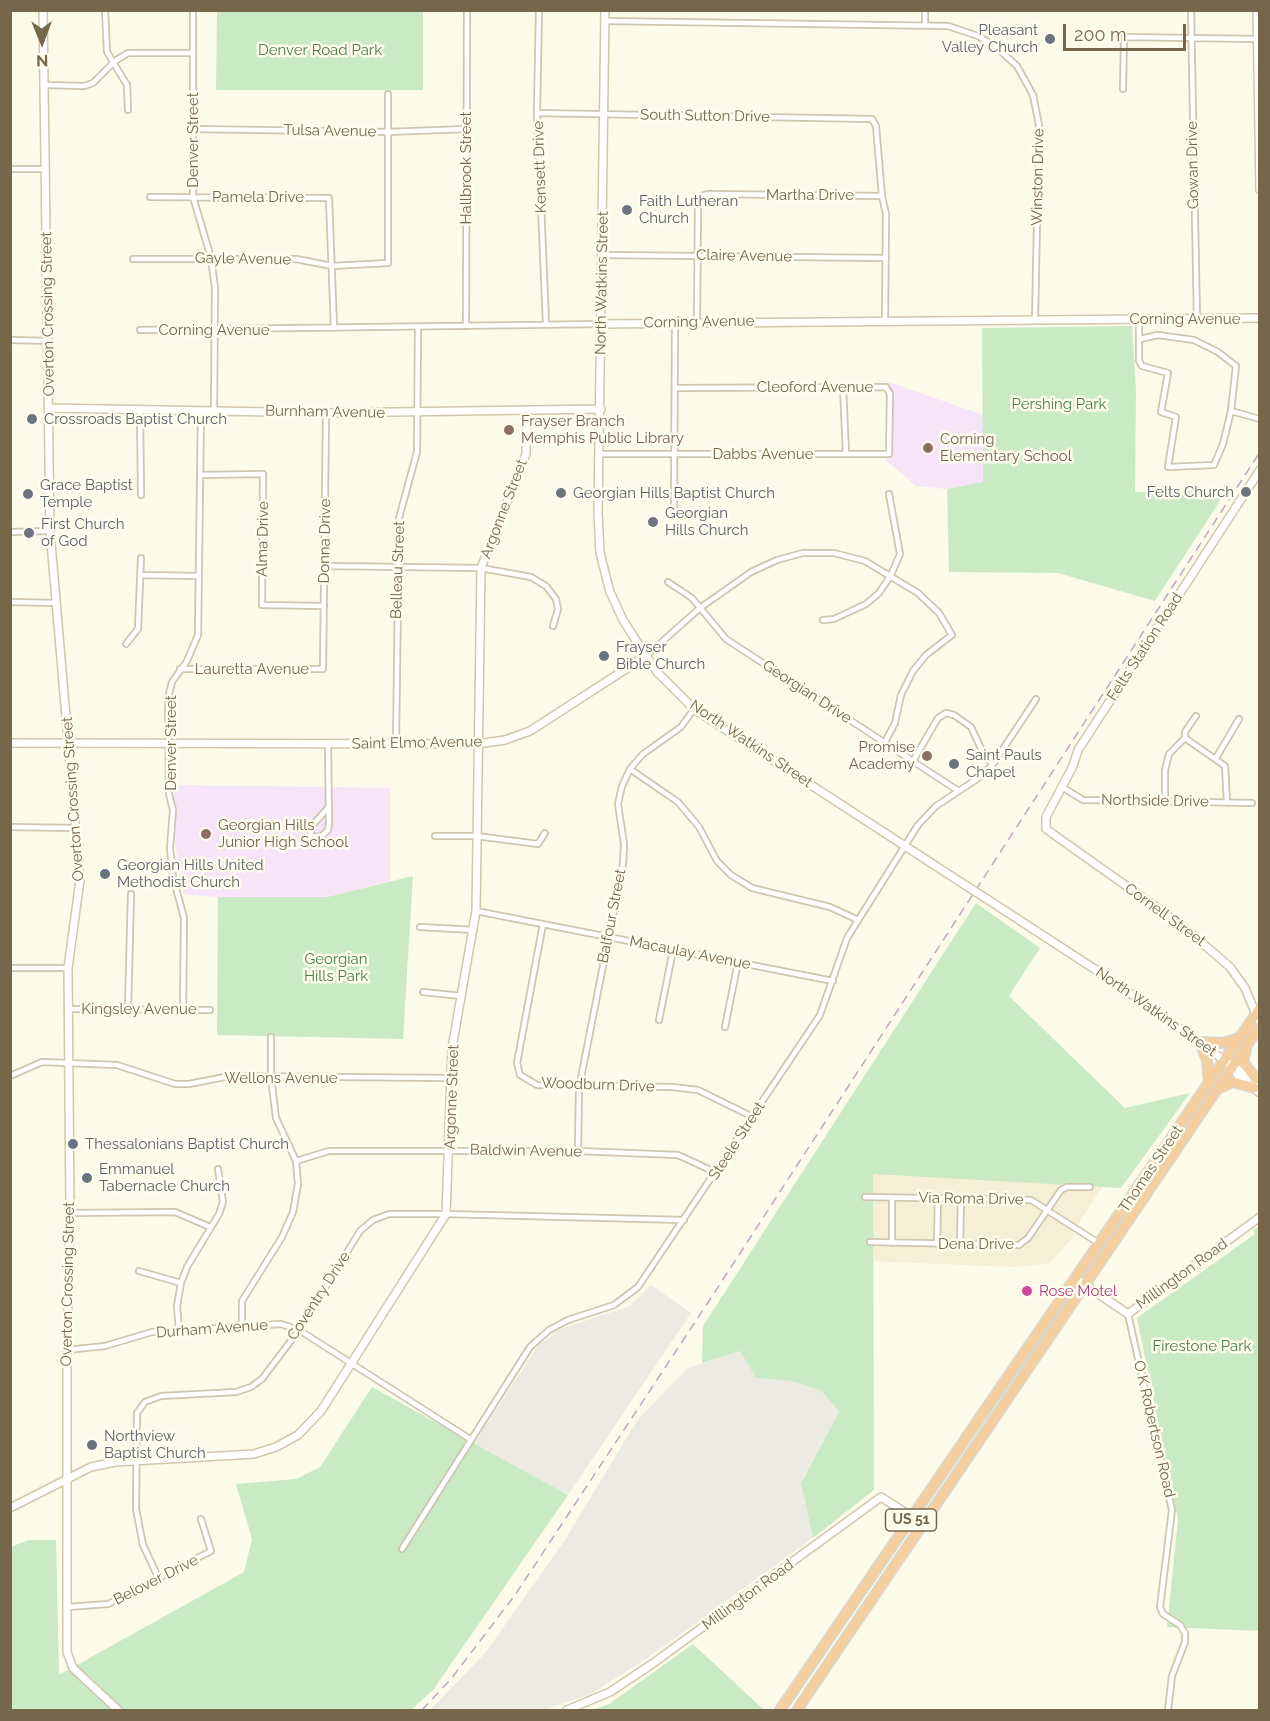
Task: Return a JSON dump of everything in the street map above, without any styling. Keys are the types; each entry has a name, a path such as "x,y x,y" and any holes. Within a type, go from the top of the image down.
{"highway":[{"name":"Thomas Street","path":"923,1524 1215,1092 1228,1063 1258,1018"},
{"path":"1209,1082 1207,1061 1200,1042 1243,1041 1243,1062 1257,1086"},
{"name":"Thomas Street","path":"913,1517 1209,1082 1228,1063"},
{"path":"1215,1092 1233,1082 1257,1086"},
{"path":"1131,1198 1140,1204"},
{"path":"1108,1233 1117,1239"},
{"name":"US 51","path":"780,1710 913,1517"},
{"name":"US 51","path":"797,1710 923,1524"}],"street":[{"name":"Overton Crossing Street","path":"43,10 50,531 80,889 68,968 70,1213 66,1480 67,1652 73,1668 118,1710"},
{"path":"105,10 107,52 115,61 127,85 128,110"},
{"name":"Denver Street","path":"193,10 193,197 211,258 215,288 214,411"},
{"name":"Hallbrook Street","path":"466,326 467,10"},
{"name":"Kensett Drive","path":"539,10 537,113 546,323"},
{"name":"North Watkins Street","path":"605,10 600,553 610,592 623,620 657,672 694,709 1116,982 1228,1063 1239,1077 1257,1086"},
{"path":"925,10 925,24"},
{"name":"Gowan Drive","path":"1191,10 1197,319"},
{"path":"1257,10 1260,190"},
{"name":"Winston Drive","path":"605,21 925,24 948,26 978,36 996,47 1017,66 1033,95 1040,125 1035,320"},
{"path":"1123,89 1124,37 1257,39"},
{"path":"45,85 84,86 93,83 115,61 128,53 193,53"},
{"path":"388,94 388,132"},
{"name":"South Sutton Drive","path":"537,113 872,119 876,126 882,196"},
{"name":"Tulsa Avenue","path":"193,129 388,132 466,129"},
{"name":"Gayle Avenue","path":"133,259 296,260 332,266 388,263 388,132"},
{"path":"10,169 45,169"},
{"name":"Martha Drive","path":"698,255 698,206 701,196 708,194 882,196"},
{"path":"882,196 886,213 885,321"},
{"name":"Pamela Drive","path":"150,197 329,198 332,266"},
{"name":"Claire Avenue","path":"603,255 886,258"},
{"path":"697,321 698,255"},
{"path":"332,266 334,328"},
{"name":"Corning Avenue","path":"140,330 214,331 697,321 1260,318"},
{"path":"1139,320 1140,339 1142,366 1168,373 1161,412 1176,417 1168,467 1214,465 1223,444 1231,411 1236,366 1218,352 1194,340 1158,334 1140,339"},
{"path":"674,514 675,323"},
{"name":"Belleau Street","path":"396,743 399,518 417,452 418,327"},
{"path":"10,340 49,341"},
{"path":"843,387 846,454"},
{"name":"Cleoford Avenue","path":"676,388 886,387 890,394 889,454"},
{"name":"Burnham Avenue","path":"50,408 326,413 601,409"},
{"path":"140,409 141,495"},
{"name":"Denver Street","path":"183,1009 184,918 173,877 170,848 173,810 170,794 168,698 172,682 187,661 198,635 201,410"},
{"name":"Argonne Street","path":"10,1508 90,1467 135,1461 254,1454 276,1448 298,1435 321,1411 446,1214 452,1048 476,911 481,568 526,454 526,411"},
{"path":"1231,411 1260,419"},
{"name":"Donna Drive","path":"323,669 326,413"},
{"name":"Dabbs Avenue","path":"601,454 889,454"},
{"name":"Felts Station Road","path":"1046,829 1049,807 1062,787 1078,750 1260,470"},
{"name":"Alma Drive","path":"200,474 263,474 262,605 324,606"},
{"path":"823,620 834,619 866,604 879,593 891,575 900,554 889,494"},
{"path":"10,532 50,531"},
{"name":"Saint Elmo Avenue","path":"10,743 477,744 505,740 530,731 646,656 700,608 751,573 777,560 803,553 834,553 865,561 891,575 918,592 939,613 952,635 926,655 913,671 901,695 895,723 885,742"},
{"path":"126,644 138,629 141,558"},
{"path":"325,566 481,568 531,577 546,586 556,598 558,609 553,626"},
{"path":"141,575 198,576"},
{"name":"Georgian Drive","path":"668,582 689,596 726,639 957,790"},
{"path":"10,602 56,603"},
{"name":"Lauretta Avenue","path":"180,669 323,669"},
{"name":"Steele Street","path":"402,1550 530,1347 549,1330 568,1320 614,1305 638,1287 717,1173 820,1015 847,938 918,825 936,806 957,790 980,777 993,764 1036,699"},
{"name":"Balfour Street","path":"578,1151 579,1088 623,864 624,844 618,804 630,769 643,754 681,727 694,709"},
{"path":"913,760 938,718 946,713 954,715 971,728 985,757 993,764"},
{"path":"1165,800 1165,770 1169,754 1185,738 1185,732 1196,716"},
{"path":"1216,758 1239,719"},
{"path":"1185,738 1216,758 1227,770 1227,802"},
{"path":"328,744 328,808 325,834 311,836 310,828 328,808"},
{"path":"630,769 678,802 699,828 717,861 731,875 752,888 830,907 858,920"},
{"name":"Northside Drive","path":"1062,787 1083,800 1165,800 1174,804 1252,803"},
{"path":"10,827 76,828"},
{"name":"Cornell Street","path":"1046,829 1212,950 1230,967 1245,988 1258,1018"},
{"path":"435,836 476,836 538,844 545,833"},
{"path":"128,1009 130,894"},
{"name":"Macaulay Avenue","path":"476,911 833,981"},
{"name":"Woodburn Drive","path":"543,924 518,1063 520,1075 537,1085 579,1088 672,1087 698,1090 753,1117"},
{"path":"420,927 474,930"},
{"path":"659,1020 673,950"},
{"path":"725,1027 738,962"},
{"path":"10,968 68,968"},
{"path":"423,992 462,996"},
{"name":"Kingsley Avenue","path":"68,1009 210,1010"},
{"path":"242,1326 242,1301 282,1237 293,1212 298,1184 296,1161 276,1118 271,1077 271,1037"},
{"name":"Wellons Avenue","path":"10,1076 29,1065 42,1062 117,1065 175,1084 189,1084 230,1076 450,1078"},
{"name":"Baldwin Avenue","path":"296,1161 328,1151 578,1151 678,1155 717,1173"},
{"path":"179,1330 177,1306 181,1283 219,1214 223,1202 218,1169"},
{"name":"Dena Drive","path":"870,1242 1019,1245 1028,1238 1061,1190 1067,1187 1090,1188"},
{"name":"Via Roma Drive","path":"865,1197 1031,1200 1100,1244"},
{"path":"892,1198 892,1243"},
{"path":"937,1244 938,1198"},
{"path":"960,1244 961,1199"},
{"path":"70,1213 175,1212 210,1227"},
{"name":"Coventry Drive","path":"159,1579 144,1545 135,1509 137,1413 145,1402 161,1396 236,1392 251,1388 262,1379 299,1330 360,1232 373,1220 389,1214 446,1214 684,1220"},
{"name":"Millington Road","path":"1075,1278 1128,1314 1260,1217"},
{"path":"139,1271 181,1283"},
{"name":"O K Robertson Road","path":"1128,1314 1172,1510 1160,1606 1163,1614 1180,1625 1185,1633 1185,1642 1172,1676 1168,1710"},
{"name":"Durham Avenue","path":"67,1350 105,1346 152,1332 281,1324 299,1330 350,1365 470,1439"},
{"name":"Millington Road","path":"567,1710 610,1692 652,1664 881,1497 923,1524"},
{"name":"Belover Drive","path":"67,1607 108,1604 211,1551 201,1519"}],"shaded area":[{"path":"889,382 983,415 983,483 947,489 916,486 886,460"},
{"path":"174,785 390,788 390,881 327,897 218,897 184,894 175,844"},
{"path":"862,1172 1105,1183 1072,1233 1075,1235 1050,1263 1014,1267 867,1261"},
{"path":"651,1285 691,1313 568,1495 474,1443 538,1346 560,1329 630,1306"},
{"path":"740,1351 756,1378 792,1381 822,1391 839,1412 801,1482 813,1538 649,1657 591,1694 543,1710 430,1710 486,1652 565,1540 638,1419 688,1368"}],"green space":[{"name":"Denver Road Park","path":"217,11 423,11 423,90 216,90"},
{"name":"Pershing Park","path":"1132,326 1136,391 1135,492 1227,490 1155,601 1058,573 949,572 947,489 983,482 982,328"},
{"name":"Georgian Hills Park","path":"413,876 403,1039 217,1035 218,897 327,897"},
{"path":"976,903 1040,948 1009,996 1125,1108 1190,1093 1121,1188 873,1174 874,1490 813,1538 801,1483 839,1412 822,1391 792,1381 756,1378 740,1351 702,1363 703,1326"},
{"name":"Firestone Park","path":"1259,1226 1259,1631 1167,1627 1178,1519 1137,1318 1255,1234 1253,1231"},
{"path":"372,1387 568,1495 433,1690 411,1710 11,1710 10,1547 29,1540 56,1540 59,1675 244,1572 252,1539 236,1484 296,1479 320,1467"},
{"path":"693,1644 764,1710 592,1710 609,1704"}],"railway":[{"path":"422,1710 451,1679 515,1595 709,1301 1260,452"}],"place":[{"name":"Pleasant Valley Church","path":"1050,39"},
{"name":"Faith Lutheran Church","path":"627,210"},
{"name":"Crossroads Baptist Church","path":"32,419"},
{"name":"Frayser Branch Memphis Public Library","path":"509,430"},
{"name":"Corning Elementary School","path":"928,448"},
{"name":"Felts Church","path":"1246,492"},
{"name":"Georgian Hills Baptist Church","path":"561,493"},
{"name":"Grace Baptist Temple","path":"28,494"},
{"name":"Georgian Hills Church","path":"653,522"},
{"name":"First Church of God","path":"29,533"},
{"name":"Frayser Bible Church","path":"604,656"},
{"name":"Promise Academy","path":"927,756"},
{"name":"Saint Pauls Chapel","path":"954,764"},
{"name":"Georgian Hills Junior High School","path":"206,834"},
{"name":"Georgian Hills United Methodist Church","path":"105,874"},
{"name":"Thessalonians Baptist Church","path":"73,1144"},
{"name":"Emmanuel Tabernacle Church","path":"87,1178"},
{"name":"Rose Motel","path":"1027,1291"},
{"name":"Northview Baptist Church","path":"92,1445"}]}
